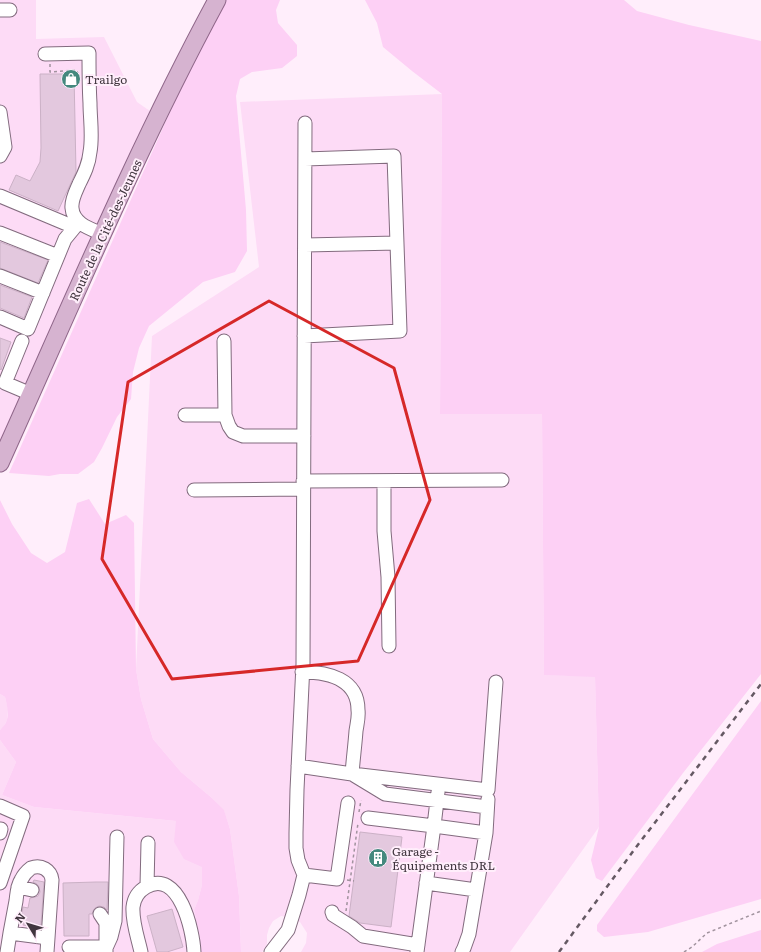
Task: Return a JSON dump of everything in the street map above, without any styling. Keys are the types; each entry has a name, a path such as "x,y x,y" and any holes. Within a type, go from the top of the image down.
{"main road":[{"name":"Route de la Cité-des-Jeunes","path":"0,463 103,234 167,98 217,0"}],"street":[{"path":"0,318 28,329 65,239 76,224 72,208 73,201 88,164 91,145 89,54 45,54"},
{"path":"0,112 5,147 0,156"},
{"path":"271,952 286,934 291,924 304,875 298,860 296,848 302,672 305,123"},
{"path":"304,336 400,331 394,156 305,159"},
{"path":"0,196 76,224 83,225 103,234"},
{"path":"0,233 58,256"},
{"path":"304,245 397,243"},
{"path":"0,276 43,293"},
{"path":"22,341 2,382 31,394"},
{"path":"224,341 225,415 233,432 243,436 304,436"},
{"path":"185,415 225,415"},
{"path":"384,480 384,531 388,577 389,646"},
{"path":"194,490 384,480 502,480"},
{"path":"302,672 316,672 329,675 340,679 351,687 356,698 358,710 352,774"},
{"path":"462,952 469,934 486,832 496,682"},
{"path":"298,766 488,790"},
{"path":"352,774 384,794 487,807"},
{"path":"332,912 333,915 363,936 417,949 439,784"},
{"path":"304,875 337,879 348,803"},
{"path":"0,806 23,816 6,848 0,883"},
{"path":"362,816 486,832"},
{"path":"0,829 2,829 0,833"},
{"path":"106,950 116,921 117,837"},
{"path":"147,886 148,843"},
{"path":"7,952 20,881 28,871 36,867 42,867 50,872 52,880 46,952"},
{"path":"141,952 134,920 134,906 137,895 147,886 157,883 162,884 175,892 180,900 193,938 194,952"},
{"path":"426,883 476,890"},
{"path":"18,887 32,890"},
{"path":"100,914 106,923 106,950"},
{"path":"10,932 48,938"},
{"path":"69,947 97,946 106,950"}],"path":[{"path":"50,68 51,73 77,70 75,78 77,86"},
{"path":"346,911 350,880 362,816 361,800"},
{"path":"350,880 354,881"},
{"path":"684,952 692,947 707,933 761,911"}],"highlighted area":[{"path":"269,301 394,368 430,500 358,661 172,679 102,559 128,382"}],"shaded area":[{"path":"0,0 36,0 36,39 104,37 137,102 151,111 0,445"},
{"path":"226,0 280,0 276,10 278,23 297,45 297,56 282,68 252,72 240,79 236,96 246,210 247,251 235,272 203,282 149,326 139,348 133,372 131,399 117,417 94,462 78,474 60,474 49,476 9,473 174,103"},
{"path":"365,0 624,0 637,11 689,25 761,41 761,674 683,773 602,881 596,878 591,860 599,827 595,677 544,675 542,414 440,414 442,94 383,47 377,23"},
{"path":"442,94 440,414 542,414 544,675 595,676 599,827 510,952 301,952 306,943 307,933 300,922 281,916 273,921 269,928 267,944 262,952 241,952 239,896 230,829 224,811 212,798 181,772 153,739 141,699 136,669 152,336 259,267 240,102"},
{"path":"89,499 105,524 126,515 134,523 136,669 141,699 153,739 181,772 224,810 230,829 239,896 241,952 199,952 200,938 194,910 202,885 202,867 184,859 174,842 176,821 34,807 2,795 16,762 0,740 0,730 6,723 8,715 5,697 0,694 0,500 12,524 31,553 47,563 65,552 77,503"},
{"path":"0,694 5,697 8,709 7,720 3,728 0,730"},
{"path":"761,701 761,899 648,932 604,937 597,931 597,925"},
{"path":"0,740 16,762 2,795 34,807 176,821 202,867 202,885 194,910 200,938 199,952 0,952"},
{"path":"761,930 761,952 702,952 717,944"}],"building":[{"path":"40,74 74,74 76,172 58,211 9,190 16,175 30,181 40,162"},
{"path":"0,242 48,260 38,283 0,268"},
{"path":"0,285 32,297 24,318 0,308"},
{"path":"0,338 11,342 1,370 0,369"},
{"name":"Garage - Équipements DRL","path":"360,832 402,837 391,927 360,923 349,916"},
{"path":"34,880 44,882 41,925 35,924 34,927 23,925 24,919 21,919 23,907 28,908 30,898 38,896 40,892 37,884 33,882"},
{"path":"108,882 107,910 104,907 99,906 95,908 92,914 89,914 89,936 64,936 63,883"},
{"path":"172,909 183,947 167,952 157,952 147,916"}],"railway":[{"path":"559,952 637,846 761,684"}],"place":[{"name":"Trailgo","path":"71,79"},
{"name":"Garage - Équipements DRL","path":"378,858"}]}
